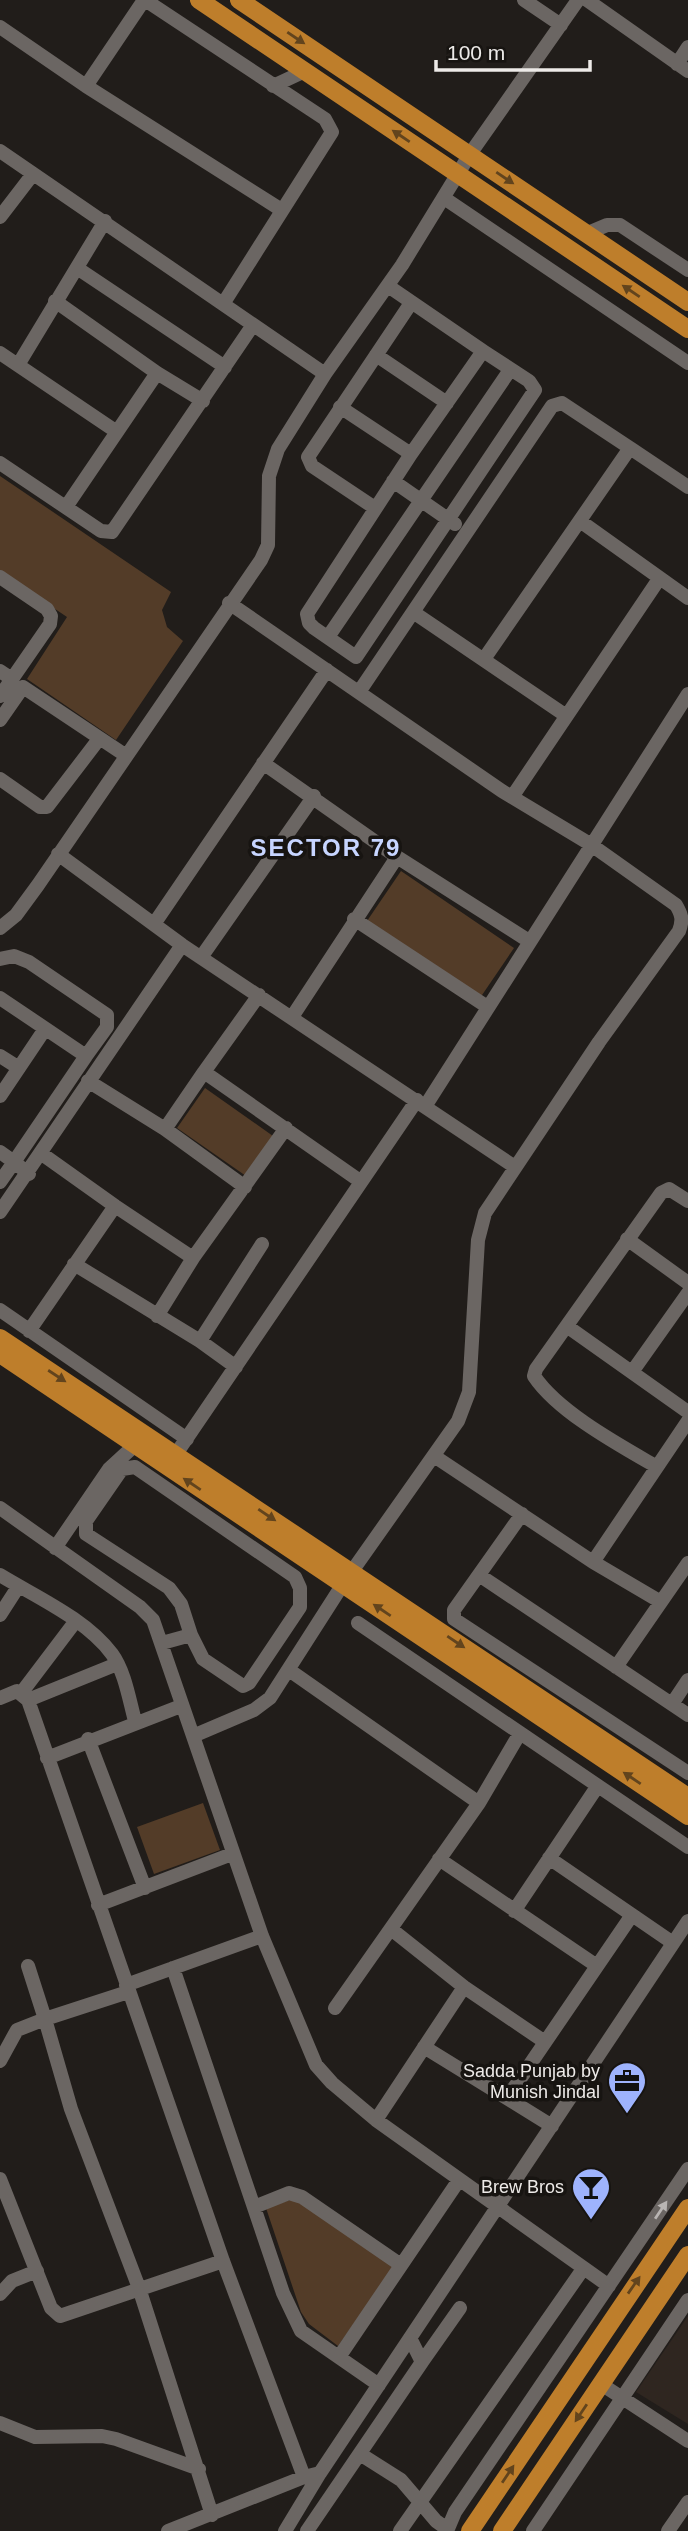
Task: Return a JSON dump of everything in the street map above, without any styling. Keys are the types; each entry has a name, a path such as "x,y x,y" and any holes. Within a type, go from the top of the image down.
{"main road":[{"path":"200,0 688,329"},
{"path":"239,0 688,302"},
{"path":"0,1338 181,1446 424,1638 684,1807"},
{"path":"0,1354 134,1446 348,1578 495,1658 684,1807"},
{"path":"470,2531 688,2208"},
{"path":"502,2531 688,2255"}],"street":[{"path":"86,86 145,0 326,120 332,132 223,304"},
{"path":"524,0 561,25"},
{"path":"0,929 16,915 261,560 268,545 272,461 326,374 388,286 470,155 578,0"},
{"path":"587,0 683,67 688,47"},
{"path":"0,27 86,86 281,209"},
{"path":"274,86 305,71"},
{"path":"0,151 326,374"},
{"path":"0,217 33,174"},
{"path":"444,198 688,363"},
{"path":"18,365 105,222"},
{"path":"588,233 607,225 620,225 688,271"},
{"path":"77,268 225,367"},
{"path":"388,286 510,370 530,380 535,390 356,657 309,623 307,614 375,508 482,351"},
{"path":"55,301 157,373 203,401"},
{"path":"375,508 309,462 310,452 411,303"},
{"path":"0,463 101,531 112,532 253,325"},
{"path":"0,353 117,432"},
{"path":"376,355 447,403"},
{"path":"328,637 510,370"},
{"path":"66,507 157,373"},
{"path":"359,692 557,402 688,487"},
{"path":"340,407 411,454"},
{"path":"484,659 630,448"},
{"path":"393,481 467,533"},
{"path":"580,521 688,598"},
{"path":"0,577 47,609 51,616 50,624 6,675 0,696"},
{"path":"512,797 659,579"},
{"path":"194,1736 254,1710 270,1698 348,1578 458,1421 469,1392 480,1226 515,1167 598,1042 679,931 685,910 590,844 512,797 229,603"},
{"path":"413,612 565,715"},
{"path":"154,924 327,670"},
{"path":"0,720 23,687 125,755"},
{"path":"0,1310 181,1446 360,1181 421,1103 688,694"},
{"path":"0,779 40,807 47,807 99,739"},
{"path":"263,763 314,796 397,857 529,941"},
{"path":"202,956 314,796"},
{"path":"58,854 183,945 515,1167"},
{"path":"292,1017 397,857"},
{"path":"354,919 486,1006"},
{"path":"0,1212 29,1174 88,1081 183,945"},
{"path":"0,959 14,956 29,961 107,1015 107,1027 0,1182"},
{"path":"165,1129 258,995"},
{"path":"0,998 86,1056"},
{"path":"1,1093 45,1029"},
{"path":"0,1056 19,1068"},
{"path":"204,1072 360,1181"},
{"path":"88,1081 165,1129 245,1187"},
{"path":"158,1316 193,1258 286,1128"},
{"path":"0,1152 29,1174"},
{"path":"42,1154 193,1258"},
{"path":"657,1466 584,1421 549,1393 534,1376 626,1239 661,1193 669,1189 688,1201"},
{"path":"29,1331 115,1206"},
{"path":"626,1239 688,1283"},
{"path":"200,1341 262,1244"},
{"path":"74,1264 200,1341 236,1367"},
{"path":"632,1372 688,1293"},
{"path":"568,1327 688,1412"},
{"path":"593,1562 688,1421"},
{"path":"55,1548 109,1469 134,1446"},
{"path":"434,1456 593,1562 661,1602"},
{"path":"135,1467 295,1577 300,1588 298,1612 249,1683 239,1685 214,1669 196,1650 191,1635 181,1604 169,1588 86,1534 86,1521 122,1469 135,1467"},
{"path":"1,1510 140,1606 153,1620 262,1936 316,2064 332,2083 376,2120 608,2287"},
{"path":"522,1514 454,1610 454,1619 495,1658 688,1773"},
{"path":"616,1667 688,1563"},
{"path":"0,1575 75,1622 101,1643 117,1664 135,1721"},
{"path":"479,1575 688,1715"},
{"path":"0,1615 18,1587"},
{"path":"25,1696 75,1622"},
{"path":"358,1623 688,1847"},
{"path":"162,1643 191,1635"},
{"path":"410,1659 424,1638"},
{"path":"0,1698 25,1696 117,1664"},
{"path":"289,1670 479,1802"},
{"path":"671,1704 688,1680"},
{"path":"25,1696 223,2261 304,2477"},
{"path":"47,1758 135,1721 181,1706"},
{"path":"335,2008 479,1802 520,1732"},
{"path":"88,1740 145,1888"},
{"path":"514,1911 597,1787"},
{"path":"663,1831 684,1807"},
{"path":"98,1905 232,1854"},
{"path":"549,1858 673,1943"},
{"path":"439,1859 597,1966"},
{"path":"506,2098 632,1915"},
{"path":"285,2531 320,2473 688,1921"},
{"path":"391,1929 464,1987 545,2042"},
{"path":"0,2062 17,2030 262,1936"},
{"path":"27,1966 71,2109 139,2288 212,2515"},
{"path":"173,1968 283,2293 301,2331 379,2385"},
{"path":"376,2120 464,1987"},
{"path":"424,2047 552,2126"},
{"path":"359,2454 401,2480 447,2530 455,2512 688,2169"},
{"path":"0,2179 51,2308 60,2316 223,2261"},
{"path":"339,2357 459,2180"},
{"path":"254,2207 289,2193 302,2197 401,2265"},
{"path":"400,2531 583,2269"},
{"path":"0,2294 12,2281 37,2271"},
{"path":"533,2531 688,2300"},
{"path":"307,2531 460,2308"},
{"path":"411,2340 422,2362"},
{"path":"601,2384 688,2441"},
{"path":"0,2423 35,2437 102,2436 116,2439 198,2469"},
{"path":"168,2531 320,2473"},
{"path":"668,2531 688,2502"}],"shaded area":[{"path":"0,476 171,592 162,610 167,627 183,641 116,740 27,679 67,617 0,572"},
{"path":"401,871 514,948 480,998 367,921"},
{"path":"205,1088 273,1136 246,1176 177,1128"},
{"path":"203,1803 220,1850 154,1874 137,1827"},
{"path":"290,2200 300,2201 394,2267 338,2346 309,2324 301,2312 266,2208"},
{"path":"688,2316 688,2424 636,2392"}],"place":[{"name":"Sadda Punjab by Munish Jindal","path":"627,2115"},
{"name":"Brew Bros","path":"591,2221"}],"district":[{"name":"SECTOR 79","path":"326,847"}]}
